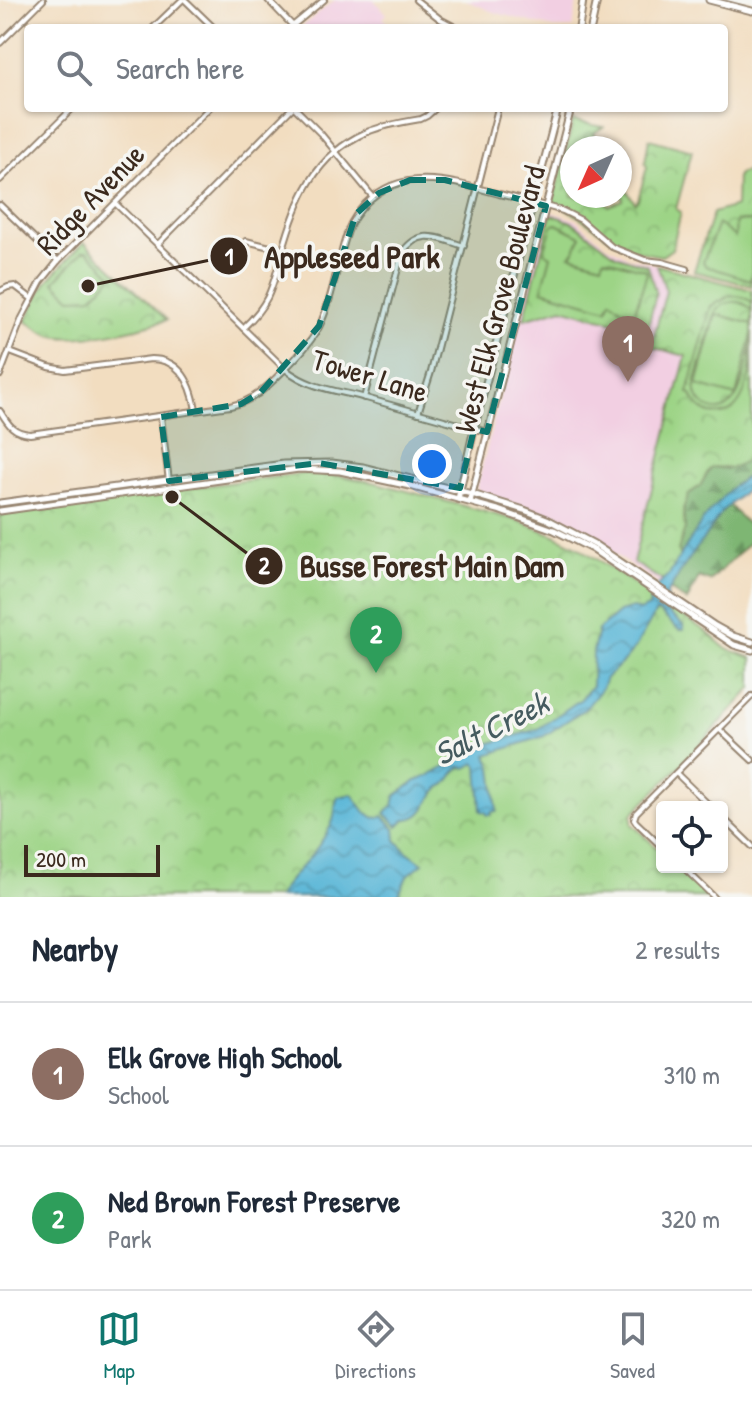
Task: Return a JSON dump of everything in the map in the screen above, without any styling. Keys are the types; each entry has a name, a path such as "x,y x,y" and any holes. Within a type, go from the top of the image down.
{"main road":[{"path":"580,24 583,0"},
{"path":"592,24 597,0"},
{"path":"709,0 752,11"},
{"name":"West Elk Grove Boulevard","path":"458,499 557,112"},
{"name":"West Elk Grove Boulevard","path":"470,502 570,112"},
{"path":"0,503 284,464 332,463 363,467 460,490 547,519 594,544 734,645 752,650"},
{"path":"0,511 260,473 306,469 363,475 519,517 592,549 651,586"},
{"path":"672,601 733,636 752,642"}],"street":[{"path":"0,43 43,0"},
{"path":"157,24 183,0 210,24"},
{"path":"268,0 289,24"},
{"path":"296,24 324,0"},
{"path":"416,0 450,24"},
{"path":"0,180 69,112"},
{"name":"Ridge Avenue","path":"0,375 22,318 41,282 205,112"},
{"path":"158,244 290,112"},
{"path":"298,112 373,197"},
{"path":"243,328 270,296 297,204 317,170 336,152 367,132 421,119 432,112"},
{"path":"418,413 497,112"},
{"path":"0,411 15,431 30,434 161,417 250,400 285,369 319,326 328,306 349,227 356,214 373,197 392,185 410,180 445,180 563,211 581,220 612,247 645,260 687,269"},
{"name":"Tower Lane","path":"116,204 285,369 309,385 487,432"},
{"path":"0,205 58,261"},
{"path":"364,398 402,253 409,243 419,237 430,236 464,246"},
{"path":"246,241 282,250"},
{"path":"0,291 15,286 32,299"},
{"path":"10,352 65,370 163,360 173,365 188,381 196,410"},
{"path":"161,417 169,481"},
{"path":"656,841 634,819 636,813 752,696"},
{"path":"719,729 752,760"},
{"path":"676,773 705,801"},
{"path":"728,823 752,846"},
{"path":"689,873 714,897"}],"highlighted area":[{"path":"410,180 445,180 546,206 487,432 474,429 460,488 319,463 169,481 161,417 241,404 261,392 319,326 356,214 379,193"}],"shaded area":[{"path":"335,0 374,0 387,14 383,18 387,24 305,24"},
{"path":"466,0 577,0 574,24 538,24 493,12"},
{"path":"549,211 576,220 606,245 628,257 752,290 752,473 715,505 667,578 659,584 570,528 524,507 478,492"}],"green space":[{"path":"573,121 603,127 594,136 569,136"},
{"path":"649,139 692,151 676,209 681,212 672,249 662,256 630,248 564,208 632,208 632,198 635,203 638,200 647,167"},
{"path":"752,168 752,286 694,271 713,213 736,206 737,175"},
{"path":"560,174 560,206 553,202"},
{"path":"551,214 574,223 616,255 648,266 656,294 647,331 562,308 524,319"},
{"path":"736,221 752,221 750,280 706,266 703,262 718,224 735,237"},
{"path":"556,224 581,236 570,255 602,264 604,258 646,270 634,314 611,300 607,309 542,290 551,256 544,252 552,226"},
{"path":"84,242 167,320 107,334 73,338 48,334 26,321 48,280"},
{"path":"83,251 88,251 113,276 92,297 71,298 54,282"},
{"path":"657,265 752,290 752,458 732,468 713,467 700,486 689,494 683,509 685,528 678,550 681,555 663,581 633,562 686,356 651,347 666,291"},
{"path":"730,296 749,300 752,310 734,302 716,311 695,383 700,402 717,410 726,408 733,401 744,377 752,343 751,364 741,400 725,413 714,414 703,409 688,393 711,306"},
{"path":"716,314 752,324 736,396 697,385"},
{"path":"752,458 752,473 720,500 681,555 678,550 685,528 683,516 689,494 700,486 713,467 726,469"},
{"path":"308,473 336,475 516,520 575,545 707,632 725,648 752,658 752,688 632,814 632,824 656,847 656,873 683,873 708,897 0,897 0,515"},
{"path":"729,505 752,529 752,540 710,581 699,577 687,601 670,590 682,568"}],"water":[{"path":"752,473 752,484 722,512 667,594 669,605 661,607 683,625 684,630 679,630 656,612 635,648 606,678 586,708 544,736 487,755 492,767 497,811 487,815 481,811 478,766 475,763 456,771 417,816 405,819 398,826 385,813 393,806 395,796 416,781 488,744 538,729 581,699 592,686 593,652 598,630 619,612 649,607 651,592 670,574 705,517 732,487"},
{"path":"352,794 365,812 375,818 383,816 395,828 396,840 423,863 407,876 398,897 278,897 328,831 338,797"}],"place":[{"name":"Appleseed Park","path":"88,286"},
{"name":"Elk Grove High School","path":"628,382"},
{"name":"Busse Forest Main Dam","path":"172,497"},
{"name":"Ned Brown Forest Preserve","path":"376,673"}],"water label":[{"name":"Salt Creek","path":"491,728"}]}
